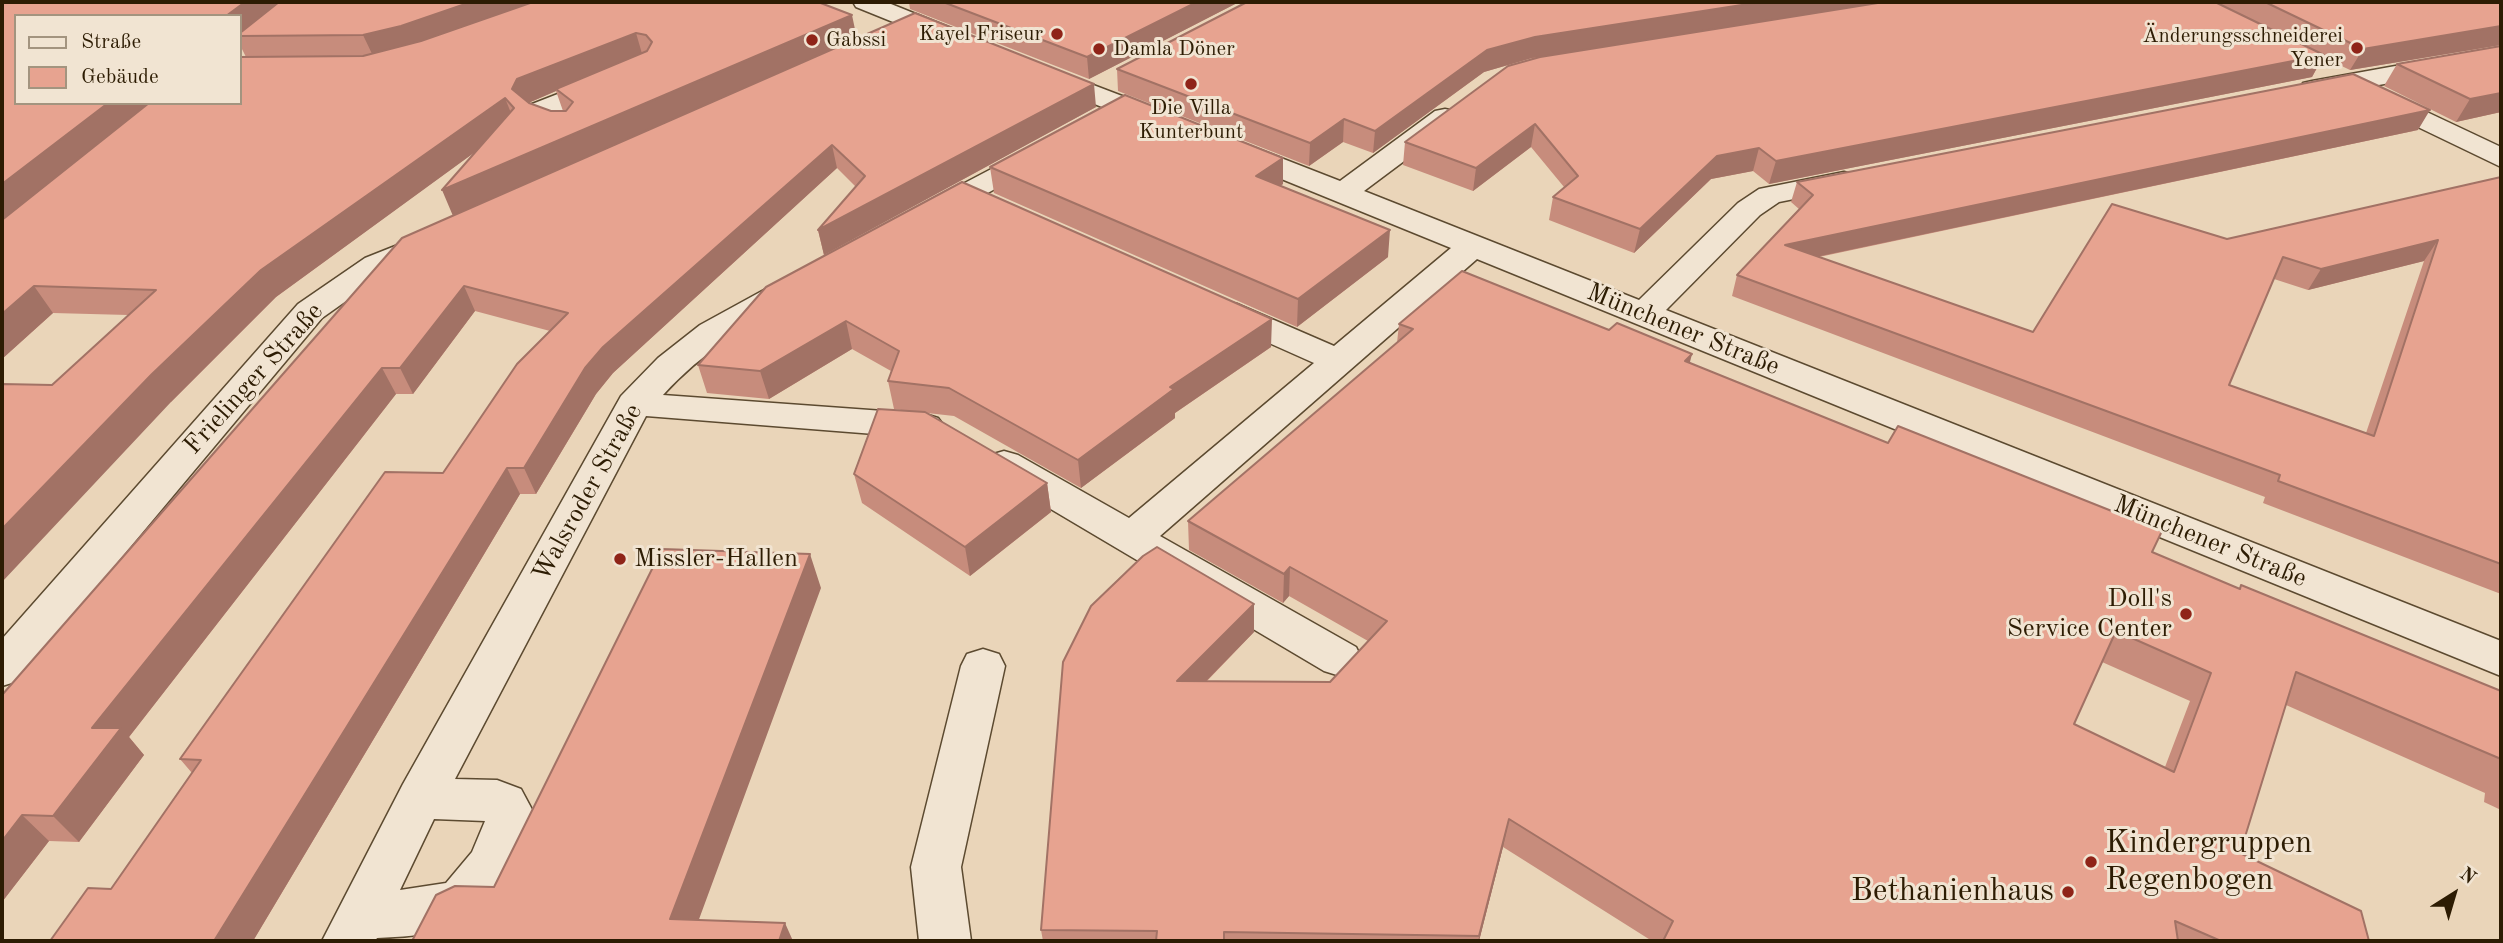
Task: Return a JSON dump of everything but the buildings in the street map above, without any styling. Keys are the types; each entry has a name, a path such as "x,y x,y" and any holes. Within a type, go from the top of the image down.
{"street":[{"path":"866,2 983,49"},
{"path":"876,42 919,23"},
{"path":"2278,95 2501,55"},
{"path":"2311,63 2501,159"},
{"name":"Münchener Straße","path":"1022,65 2501,659"},
{"path":"565,127 537,112 632,72"},
{"path":"1343,193 1464,104"},
{"path":"904,227 1060,141"},
{"path":"1643,314 1749,209 1770,195 1867,176"},
{"path":"965,194 1002,211"},
{"name":"Frielinger Straße","path":"2,668 310,311 376,265 462,227"},
{"path":"1131,538 1473,246"},
{"name":"Walsroder Straße","path":"355,928 420,798 634,404 670,366 712,332 808,279"},
{"path":"1202,300 1340,362"},
{"path":"634,404 940,427 1340,659"},
{"path":"945,941 936,867 983,666"},
{"path":"355,928 441,908 464,899 481,881 511,817 505,804 497,801 420,798"}],"place":[{"name":"Kayel Friseur","path":"1057,34"},
{"name":"Gabssi","path":"812,40"},
{"name":"Änderungsschneiderei Yener","path":"2357,48"},
{"name":"Damla Döner","path":"1099,49"},
{"name":"Die Villa Kunterbunt","path":"1191,84"},
{"name":"Missler-Hallen","path":"620,559"},
{"name":"Doll's Service Center","path":"2186,614"},
{"name":"Kindergruppen Regenbogen","path":"2091,862"},
{"name":"Bethanienhaus","path":"2068,892"}]}
